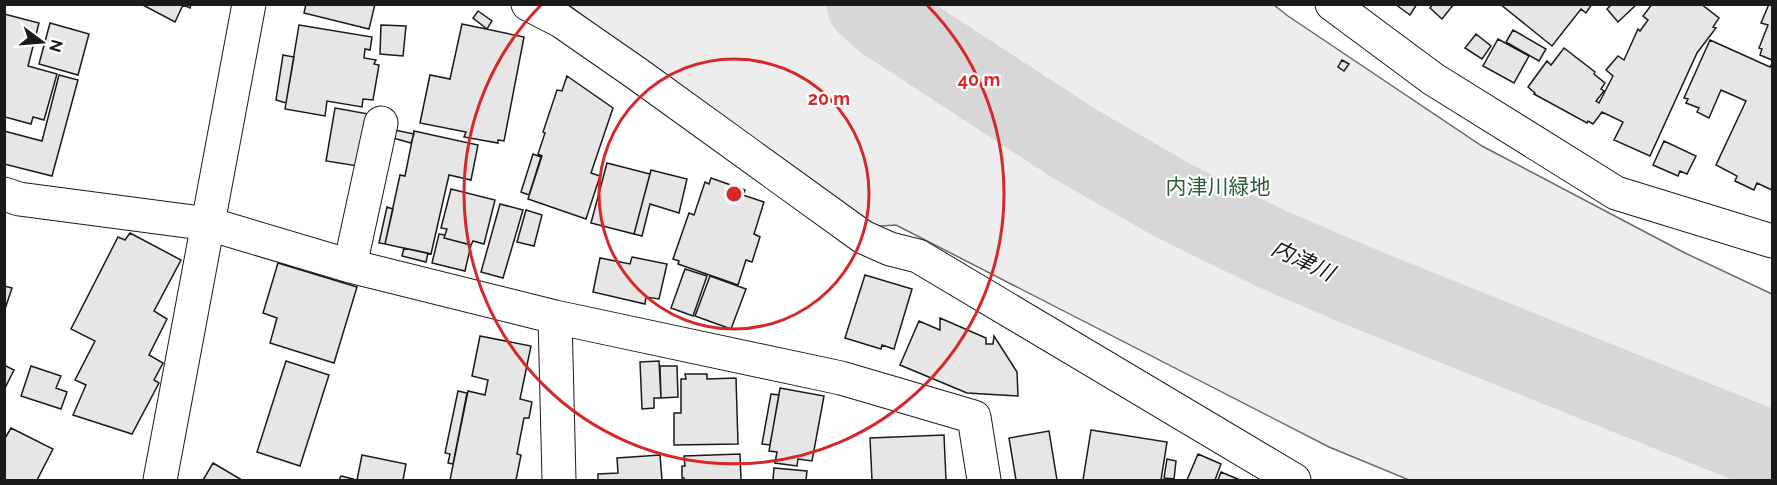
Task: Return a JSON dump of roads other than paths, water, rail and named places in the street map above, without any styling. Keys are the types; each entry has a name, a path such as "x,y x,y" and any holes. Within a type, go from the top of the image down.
{"street":[{"path":"160,480 249,4"},
{"path":"528,4 561,21 618,60 863,237 891,249 918,256 1294,480"},
{"path":"1332,4 1433,79 1616,192 1773,241"},
{"path":"350,266 381,123"},
{"path":"4,194 19,199 208,224 350,266 555,317 841,378 974,417 984,480"},
{"path":"1733,229 1773,221"},
{"path":"555,317 559,480"}],"waterway":[{"name":"内津川","path":"867,4 885,20 1075,144 1172,200 1272,249 1363,288 1772,452"}],"park label":[{"name":"内津川緑地","path":"1218,187"}]}
